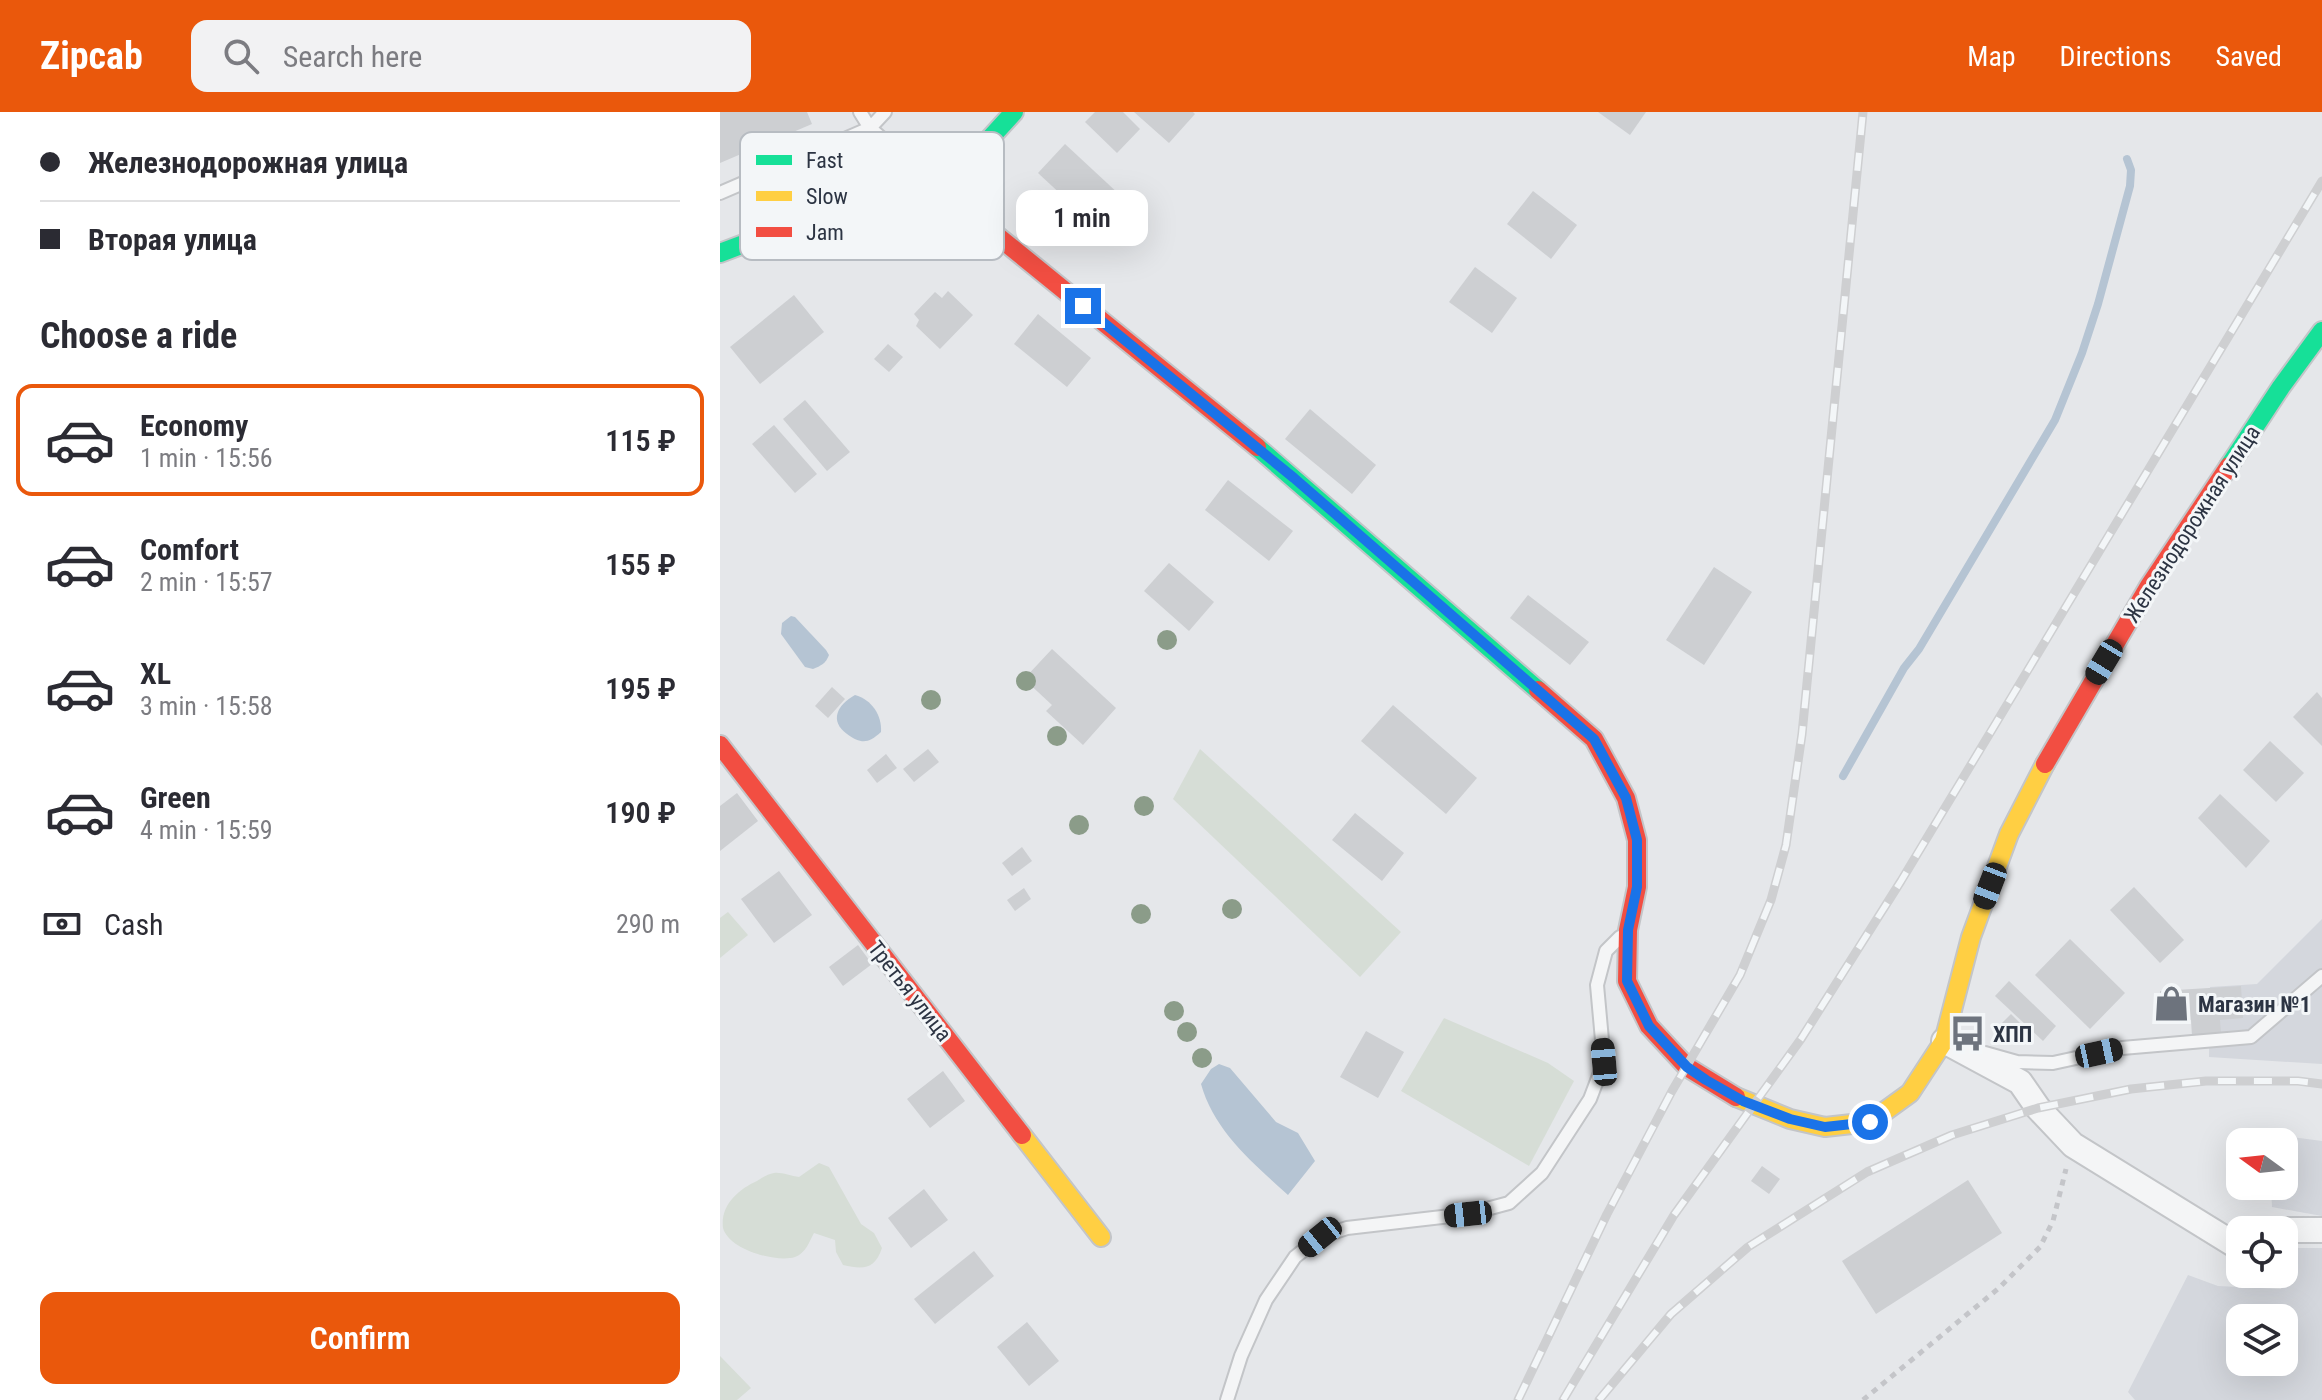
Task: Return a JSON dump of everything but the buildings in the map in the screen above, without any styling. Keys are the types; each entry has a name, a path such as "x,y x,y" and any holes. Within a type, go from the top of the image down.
{"street":[{"path":"996,132 1014,112"},
{"name":"Железнодорожная улица","path":"1004,242 1294,478 1594,739 1626,798 1637,840 1637,887 1628,930 1627,981 1649,1026 1687,1067 1725,1091 1790,1119 1825,1127 1870,1122 1910,1093 1944,1041 1971,937 2009,834 2059,737 2149,586 2281,387 2322,331"},
{"path":"720,253 740,245"},
{"name":"Третья улица","path":"720,745 1101,1237"},
{"path":"1944,1041 2020,1082 2038,1108 2073,1145 2226,1239"},
{"path":"2298,1230 2322,1230"}],"lane":[{"path":"860,112 875,132"},
{"path":"861,132 870,128 885,112"},
{"path":"720,193 740,184"},
{"path":"1227,1400 1241,1356 1266,1300 1295,1257 1320,1237 1347,1228 1468,1214 1509,1203 1542,1173 1590,1099 1604,1062 1597,985 1606,951 1628,930"},
{"path":"1944,1041 2017,1062 2053,1063 2122,1048 2251,1037 2322,976"}],"path":[{"path":"1863,1400 1999,1288 2040,1247 2053,1221 2073,1145"}],"shaded area":[{"path":"1200,749 1401,932 1360,977 1173,799"},
{"path":"728,912 748,935 720,958 720,918"},
{"path":"2322,919 2322,1064 2209,1057 2210,987 2257,984"},
{"path":"1444,1018 1548,1063 1574,1081 1529,1166 1401,1091"},
{"path":"2298,1138 2322,1141 2322,1216 2272,1207 2272,1200 2298,1200"},
{"path":"819,1163 829,1167 861,1224 874,1233 882,1248 872,1264 863,1267 843,1265 836,1252 835,1240 814,1233 802,1253 787,1258 754,1253 727,1236 723,1228 725,1212 738,1193 769,1174 799,1177"},
{"path":"2298,1248 2322,1248 2322,1400 2135,1400 2128,1392 2188,1275 2226,1288 2298,1288"},
{"path":"720,1356 751,1388 737,1400 720,1400"}],"water":[{"path":"791,616 826,650 829,655 821,665 813,669 805,667 781,634 782,623"},
{"path":"855,695 871,704 880,720 881,732 868,741 852,737 838,724 840,708"},
{"path":"1219,1064 1230,1068 1276,1122 1298,1133 1315,1161 1288,1195 1236,1145 1215,1117 1201,1084 1211,1069"}],"waterway":[{"path":"1843,776 1904,668 1919,649 2055,420 2098,304 2130,186 2131,170 2127,159"}],"railway":[{"path":"1518,1400 1607,1214 1672,1091 1740,975 1771,900 1786,845 1802,734 1863,112"},
{"path":"1563,1400 1674,1215 1801,1039 1901,881 2322,181"},
{"path":"1599,1400 1671,1314 1748,1247 1867,1172 1952,1135 2038,1108 2131,1089 2206,1081 2322,1084"}],"traffic: fast":[{"path":"996,132 1014,112"},
{"path":"720,253 740,245"},
{"path":"2229,466 2322,331"},
{"path":"1257,447 1538,690"}],"traffic: slow":[{"path":"1736,1097 1790,1119 1825,1127 1870,1122 1910,1093 1944,1041 1971,937 2009,834 2045,764"},
{"path":"1022,1135 1101,1237"}],"traffic: jam":[{"path":"1004,241 1257,447"},
{"path":"2045,764 2149,586 2229,466"},
{"path":"1538,690 1594,739 1626,798 1637,840 1637,887 1628,930 1627,981 1649,1026 1687,1067 1736,1097"},
{"path":"720,745 1022,1135"}],"place":[{"name":"Магазин №1","path":"2172,1004"},
{"name":"ХПП","path":"1967,1034"}],"route":[{"path":"1083,306 1294,478 1594,739 1626,798 1637,840 1637,887 1628,930 1627,981 1649,1026 1687,1067 1743,1101 1790,1119 1825,1127 1870,1122"}]}
